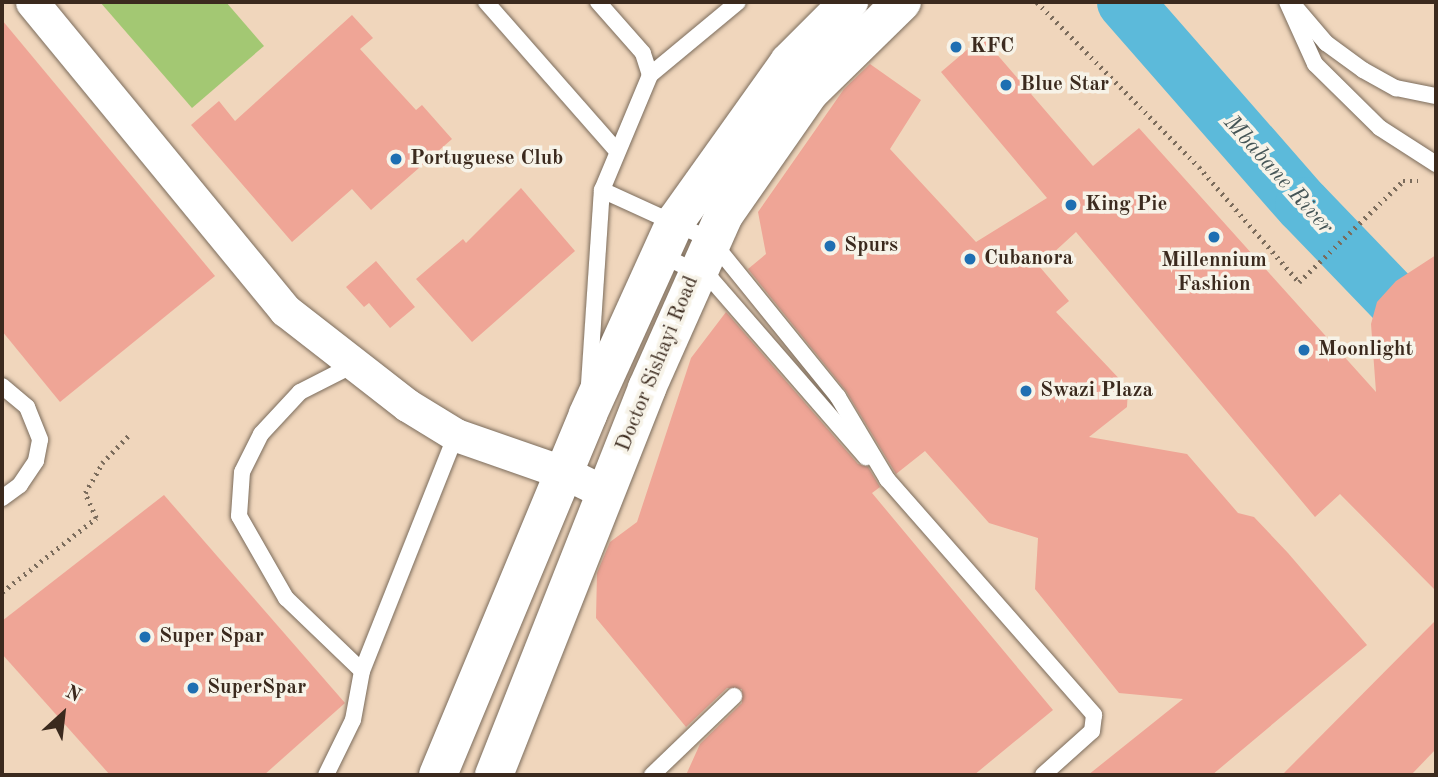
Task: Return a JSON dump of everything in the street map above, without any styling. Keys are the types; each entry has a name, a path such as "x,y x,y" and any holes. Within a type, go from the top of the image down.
{"main road":[{"name":"Doctor Sishayi Road","path":"438,775 588,414 668,238 789,62 849,2"},
{"name":"Doctor Sishayi Road","path":"494,775 703,256 761,155 808,93 902,2"}],"street":[{"path":"32,2 285,310 407,405 456,435 565,473 606,494"}],"lane":[{"path":"486,2 617,151"},
{"path":"598,2 643,53 650,75"},
{"path":"588,414 590,327 602,190 650,75 738,2"},
{"path":"1289,2 1326,43 1363,71 1396,88 1436,96"},
{"path":"1289,2 1315,64 1380,128 1436,164"},
{"path":"602,190 668,238 703,256 838,397 887,479"},
{"path":"668,238 703,256 712,280 824,412 887,479 1094,715 1092,731 1043,775"},
{"path":"355,364 300,392 261,433 242,472 239,516 286,598 362,671"},
{"path":"2,386 27,407 40,439 36,461 20,485 2,498"},
{"path":"326,775 353,720 362,671 456,435"},
{"path":"652,775 734,695"}],"path":[{"path":"1037,2 1199,167 1299,282 1403,181 1423,181"},
{"path":"2,593 96,518 85,493 102,463 129,435"}],"shaded area":[{"path":"2,2 1436,2 1436,775 2,775"}],"green space":[{"path":"100,2 226,2 264,46 192,108"}],"building":[{"path":"352,15 373,38 360,49 416,110 422,105 452,139 371,210 352,189 292,242 191,125 219,101 235,121"},
{"path":"2,20 215,276 60,402 2,331"},
{"path":"982,37 1093,166 1139,128 1376,392 1371,324 1377,302 1396,281 1436,255 1436,591 1340,494 1315,517 1076,232 1039,266 1069,301 1056,312 1128,388 1127,407 1089,437 1187,454 1238,513 1254,517 1288,553 1367,645 1212,775 1088,775 1183,699 1119,693 1035,589 1038,538 989,523 925,451 896,474 846,391 748,269 766,254 758,212 844,89 870,64 921,100 890,149 976,242 1047,198 941,72"},
{"path":"521,188 575,251 472,342 416,279 463,239 466,243"},
{"path":"376,261 415,307 390,328 369,303 364,307 346,287"},
{"path":"726,312 858,464 868,467 880,487 872,493 1053,710 974,775 686,775 700,744 742,703 742,689 727,688 686,727 596,618 597,573 610,542 637,522 691,358"},
{"name":"Super Spar","path":"164,495 345,703 264,775 110,775 2,654 2,621"},
{"path":"1436,620 1436,749 1411,775 1282,775"}],"waterway":[{"name":"Mbabane River","path":"1125,2 1303,205 1436,343"}],"place":[{"name":"KFC","path":"956,47"},
{"name":"Blue Star","path":"1006,85"},
{"name":"Portuguese Club","path":"396,159"},
{"name":"King Pie","path":"1071,205"},
{"name":"Millennium Fashion","path":"1214,237"},
{"name":"Spurs","path":"830,246"},
{"name":"Cubanora","path":"970,259"},
{"name":"Moonlight","path":"1304,350"},
{"name":"Swazi Plaza","path":"1026,391"},
{"name":"Super Spar","path":"145,637"},
{"name":"SuperSpar","path":"193,688"}]}
